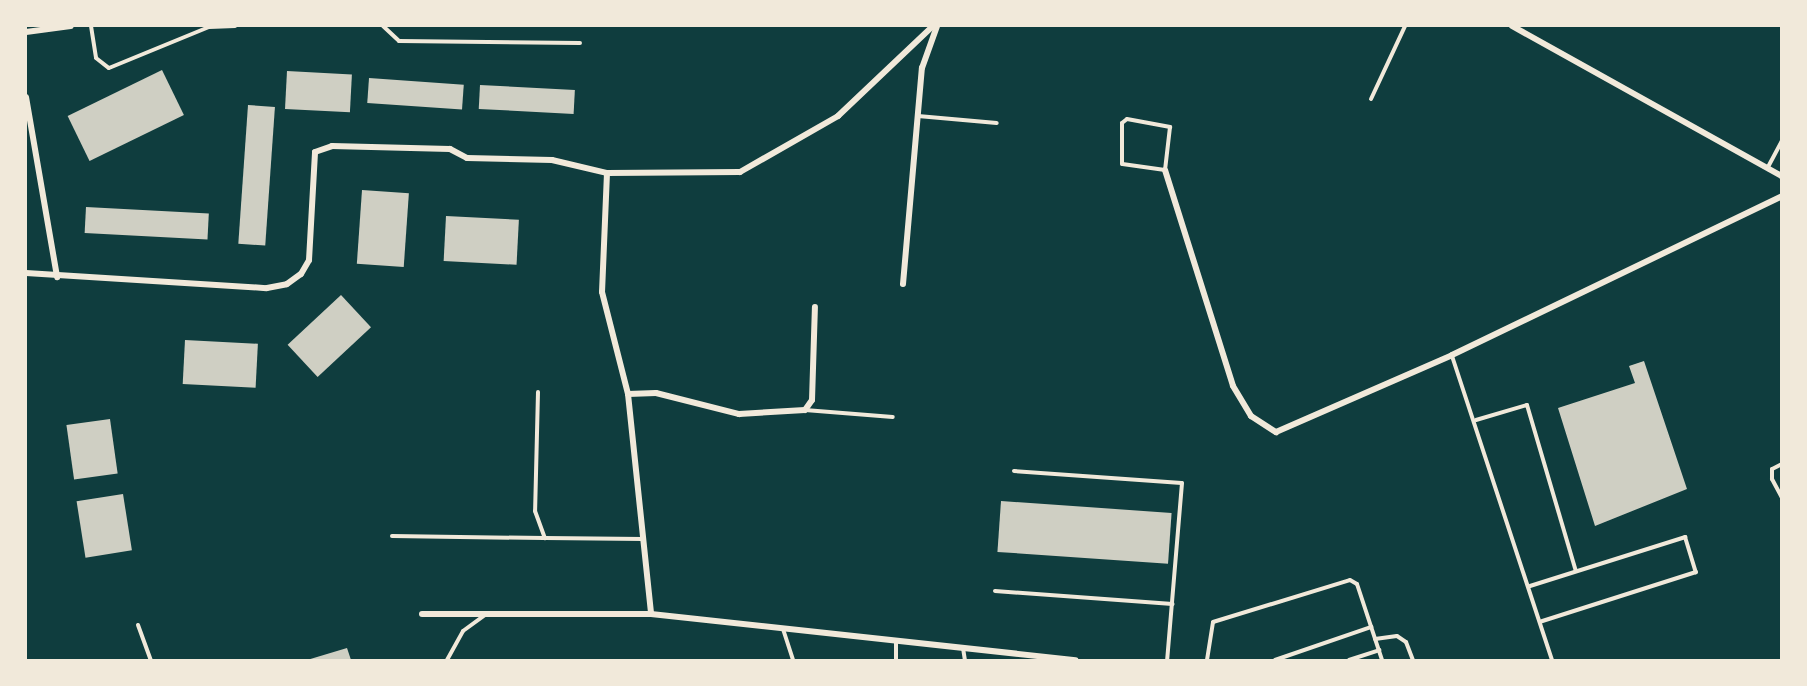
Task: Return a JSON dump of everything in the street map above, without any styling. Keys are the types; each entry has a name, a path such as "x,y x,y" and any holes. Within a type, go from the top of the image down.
{"street":[{"path":"26,32 71,26"},
{"path":"26,273 57,277 267,288 286,284 301,274 309,260 315,152 332,146 450,149 466,158 552,160 608,173 740,172 838,116 933,26"},
{"path":"903,284 922,68 938,26"},
{"path":"1512,26 1782,176"},
{"path":"26,97 57,277"},
{"path":"1165,170 1233,386 1251,416 1276,432 1452,355 1782,196"},
{"path":"608,173 602,292 628,394 651,614"},
{"path":"628,394 656,393 739,414 805,410 812,400 815,307"},
{"path":"422,614 651,614 782,626 1076,660"}],"lane":[{"path":"91,26 96,58 109,69 209,27 235,26"},
{"path":"383,26 399,41 580,43"},
{"path":"1371,99 1405,26"},
{"path":"918,117 997,123"},
{"path":"1127,119 1170,127 1165,170 1122,164 1122,123 1127,119"},
{"path":"1767,168 1782,141"},
{"path":"1452,355 1476,420 1542,621 1552,660"},
{"path":"538,392 535,511 545,538"},
{"path":"1476,420 1527,405 1576,571"},
{"path":"805,410 893,417"},
{"path":"1782,464 1772,469 1772,479 1782,498"},
{"path":"1014,471 1182,483 1167,660"},
{"path":"392,536 643,539"},
{"path":"1530,586 1684,537 1696,572 1542,621"},
{"path":"1207,660 1213,622 1350,580 1357,584 1382,660"},
{"path":"995,591 1173,604"},
{"path":"447,660 463,631 487,613"},
{"path":"138,625 151,660"},
{"path":"782,626 793,660"},
{"path":"1275,660 1371,627"},
{"path":"1375,639 1397,636 1406,642 1413,660"},
{"path":"896,660 897,639"},
{"path":"963,647 965,660"},
{"path":"1349,660 1379,650"}],"building":[{"path":"162,70 184,115 90,161 68,116"},
{"path":"287,71 352,74 350,112 285,109"},
{"path":"369,78 464,85 462,110 367,103"},
{"path":"480,85 575,90 574,114 479,109"},
{"path":"248,105 275,107 265,246 238,244"},
{"path":"362,190 409,193 404,267 357,264"},
{"path":"86,207 209,213 207,239 85,233"},
{"path":"446,216 519,220 517,265 444,261"},
{"path":"341,295 371,327 318,377 288,345"},
{"path":"185,340 258,344 256,388 183,384"},
{"path":"1644,361 1687,489 1595,526 1558,408 1635,383 1629,366"},
{"path":"110,419 118,473 74,480 66,425"},
{"path":"123,494 132,550 85,558 77,501"},
{"path":"1001,501 1172,513 1168,564 997,552"},
{"path":"347,648 351,660 307,660"}]}
